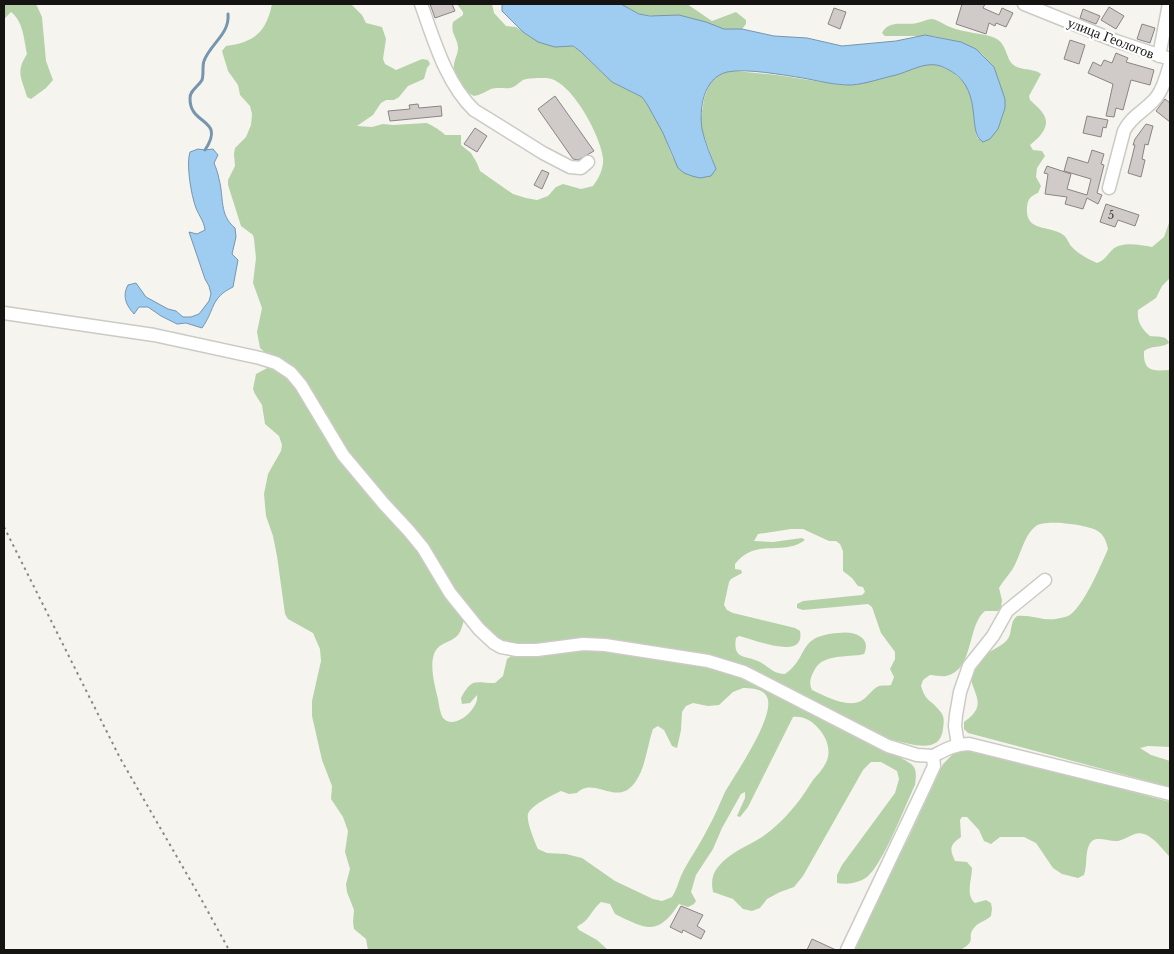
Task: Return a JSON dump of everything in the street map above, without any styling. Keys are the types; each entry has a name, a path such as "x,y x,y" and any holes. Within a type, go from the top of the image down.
{"street":[{"path":"421,4 442,58 466,102 486,118 559,161 576,168 581,168 588,162"},
{"name":"улица Геологов","path":"1024,4 1116,42 1165,58"},
{"path":"1165,58 1169,4"},
{"path":"1109,188 1124,131 1128,123 1153,102 1162,87 1170,64"},
{"path":"4,313 154,335 276,363 302,385 343,455 423,548 450,593 470,619 489,639 501,647 517,650 537,650 583,644 614,646 708,661 744,672 888,746 916,755 933,756 958,745 969,744 1170,794"},
{"path":"958,745 955,726 956,715 960,692 969,666 993,636 1007,611 1045,580"},
{"path":"847,950 927,782 934,766 933,756"}],"path":[{"path":"4,527 120,758 229,950"}],"green space":[{"path":"4,4 36,4 42,17 46,61 53,80 31,99 27,97 20,71 27,54 22,31 18,20 11,12 4,19"},
{"path":"272,4 351,4 362,15 366,23 382,27 386,39 383,59 385,64 396,70 422,59 428,60 430,64 424,79 408,86 394,100 386,100 381,103 373,115 357,126 372,127 383,124 426,123 445,135 461,135 461,145 471,153 480,171 513,194 537,200 548,196 556,187 563,184 581,189 593,186 601,173 603,165 597,136 574,98 565,87 555,81 546,78 525,79 512,87 491,89 474,96 466,91 459,83 454,69 458,48 452,26 453,22 463,15 457,4 492,4 494,13 506,26 516,27 530,37 564,46 572,46 580,51 612,82 642,97 663,133 672,156 684,173 700,178 716,169 702,130 701,118 704,99 710,82 726,72 735,71 777,75 841,85 854,85 895,75 919,66 935,64 951,71 964,82 974,108 978,139 998,129 1005,108 1002,91 994,67 982,54 961,42 932,36 885,36 882,33 885,29 893,24 912,24 930,19 935,20 956,29 995,38 1002,44 1009,60 1015,66 1041,74 1029,96 1030,100 1045,116 1046,121 1046,126 1039,137 1030,145 1033,150 1042,151 1045,156 1037,168 1036,177 1041,186 1038,193 1030,198 1027,204 1027,215 1030,220 1038,227 1062,234 1077,251 1097,263 1120,245 1131,244 1152,247 1164,237 1170,220 1170,278 1162,286 1156,298 1138,310 1138,318 1144,330 1150,336 1164,338 1169,343 1144,351 1144,358 1147,367 1150,369 1170,370 1170,747 1148,746 1140,748 1151,755 1170,761 1170,787 968,733 964,729 964,722 977,708 978,702 971,677 974,664 982,656 1007,640 1013,621 1017,616 1056,619 1071,614 1087,593 1108,549 1103,536 1091,528 1066,524 1041,524 1036,526 1028,535 1015,565 999,588 1002,600 1001,608 998,611 985,611 979,618 966,657 961,666 955,672 946,676 930,675 923,680 921,686 925,695 941,712 943,717 941,738 936,743 921,746 887,739 895,753 914,767 916,771 915,785 887,848 873,870 864,879 853,883 837,883 837,875 842,865 895,793 899,779 897,771 881,762 871,762 863,770 803,876 794,887 767,899 760,908 752,911 743,909 733,899 713,892 712,878 718,867 728,857 762,837 781,821 790,812 826,763 828,757 827,742 821,732 808,720 801,717 793,717 748,807 740,817 737,816 745,798 745,792 741,794 722,828 713,849 696,875 691,892 696,901 688,907 679,904 664,922 657,926 650,927 635,923 615,914 610,904 601,902 586,920 577,927 608,950 368,950 366,939 354,929 354,910 346,884 350,869 345,852 348,831 343,817 331,799 332,786 322,760 312,716 312,701 321,661 320,649 313,633 288,619 285,614 277,556 266,516 264,494 268,474 281,451 282,445 279,436 265,424 262,405 253,389 256,374 271,366 268,355 260,348 257,332 262,308 253,283 256,258 254,239 253,235 241,226 228,185 228,180 235,166 235,148 246,137 251,125 252,114 250,106 240,95 238,85 228,71 222,51 226,46 251,39 262,29","holes":["803,529 840,544 843,551 843,571 858,586 863,587 865,592 862,595 803,601 797,604 797,608 803,610 868,604 872,607 881,633 895,652 895,659 890,669 894,677 891,685 879,686 861,701 849,703 829,698 812,690 810,683 814,671 823,661 836,657 864,654 865,643 856,634 841,633 816,638 809,643 798,661 785,674 778,673 760,662 742,656 736,650 736,638 739,636 766,644 787,647 795,645 800,640 800,631 795,628 733,613 727,610 724,605 729,582 742,573 741,570 735,569 735,564 743,556 752,551 787,547 805,540 802,538 773,542 754,541 758,534","466,617 508,646 513,655 507,659 503,676 495,683 478,682 468,687 461,698 462,704 470,703 477,695 475,704 464,717 450,722 443,718 440,711 433,674 433,661 436,650 453,639 460,631","747,688 765,693 768,700 765,721 725,792 672,897 662,901 653,899 615,881 582,858 566,854 547,853 538,849 528,821 528,814 533,807 561,791 569,794 591,787 614,792 622,792 629,789 636,781 642,769 653,729 658,726 664,730 672,746 677,748 682,712 686,706 693,703 708,706 719,705 733,692"]},
{"path":"621,4 687,4 712,21 736,12 746,20 746,24 742,29 724,29 688,17 660,17 640,14"},
{"path":"962,750 984,752 1170,802 1170,857 1155,841 1140,833 1118,841 1095,840 1092,841 1088,848 1084,875 1078,878 1062,874 1053,868 1036,843 1024,837 1000,837 991,844 984,841 979,830 967,817 962,817 960,820 961,837 953,845 952,853 955,861 967,862 972,868 970,895 972,899 975,903 986,900 991,903 992,909 991,916 978,924 972,931 969,944 960,950 855,950 863,928 943,764 955,752"}],"water":[{"path":"502,4 621,4 639,14 650,16 679,15 724,29 742,29 774,36 807,38 842,46 896,41 925,35 961,42 976,49 994,67 1005,99 1005,108 998,129 990,139 983,142 978,137 975,129 973,108 965,85 957,75 937,65 925,65 896,75 851,85 833,84 765,72 727,72 719,75 713,81 704,95 701,112 702,129 716,169 711,176 700,178 684,173 678,168 663,133 642,97 612,82 573,46 555,47 538,42 523,32 502,11"},
{"path":"198,149 213,149 218,155 214,163 218,173 224,212 235,228 236,237 232,254 238,260 233,287 220,296 202,328 186,323 177,324 148,307 139,307 134,314 127,304 125,297 128,285 136,283 146,297 168,309 176,311 183,317 199,314 209,301 211,294 209,286 189,232 197,234 205,230 194,202 189,172 190,152"}],"building":[{"path":"430,4 452,4 455,11 435,18"},
{"path":"962,4 985,4 983,8 999,15 1002,8 1013,13 1006,27 996,23 995,26 989,23 986,34 956,24"},
{"path":"1109,7 1124,16 1116,29 1101,20"},
{"path":"834,8 846,12 840,29 828,24"},
{"path":"1083,9 1100,16 1096,24 1080,18"},
{"path":"1142,24 1155,28 1150,43 1137,39"},
{"path":"1070,40 1085,45 1079,64 1064,59"},
{"path":"1116,53 1128,58 1126,62 1154,70 1150,85 1131,80 1123,110 1116,108 1114,117 1106,116 1113,84 1088,73 1093,62 1101,66 1104,60 1112,63"},
{"path":"555,96 594,151 578,160 573,159 538,109"},
{"path":"1165,99 1170,103 1170,122 1156,111"},
{"path":"418,104 419,108 441,106 442,116 390,121 388,111 410,109 409,105"},
{"path":"1087,116 1108,120 1106,128 1103,127 1101,137 1083,133"},
{"path":"1146,124 1153,126 1148,145 1145,144 1142,159 1145,160 1141,177 1128,173 1135,139"},
{"path":"475,128 487,136 477,152 464,144"},
{"path":"1092,150 1104,154 1101,164 1104,165 1097,193 1102,195 1098,204 1087,198 1083,209 1065,204 1067,197 1045,194 1048,174 1044,173 1047,166 1071,174 1067,189 1087,195 1091,179 1064,171 1068,157 1088,163"},
{"path":"542,170 549,173 542,189 534,185"},
{"path":"1106,204 1139,215 1135,226 1118,220 1115,227 1100,222"},
{"path":"681,906 703,915 697,926 705,931 701,939 683,930 682,933 670,927"},
{"path":"812,939 836,950 807,950"}],"waterway":[{"path":"205,150 212,132 195,114 190,96 202,80 204,61 223,33 228,21 228,14"}]}
